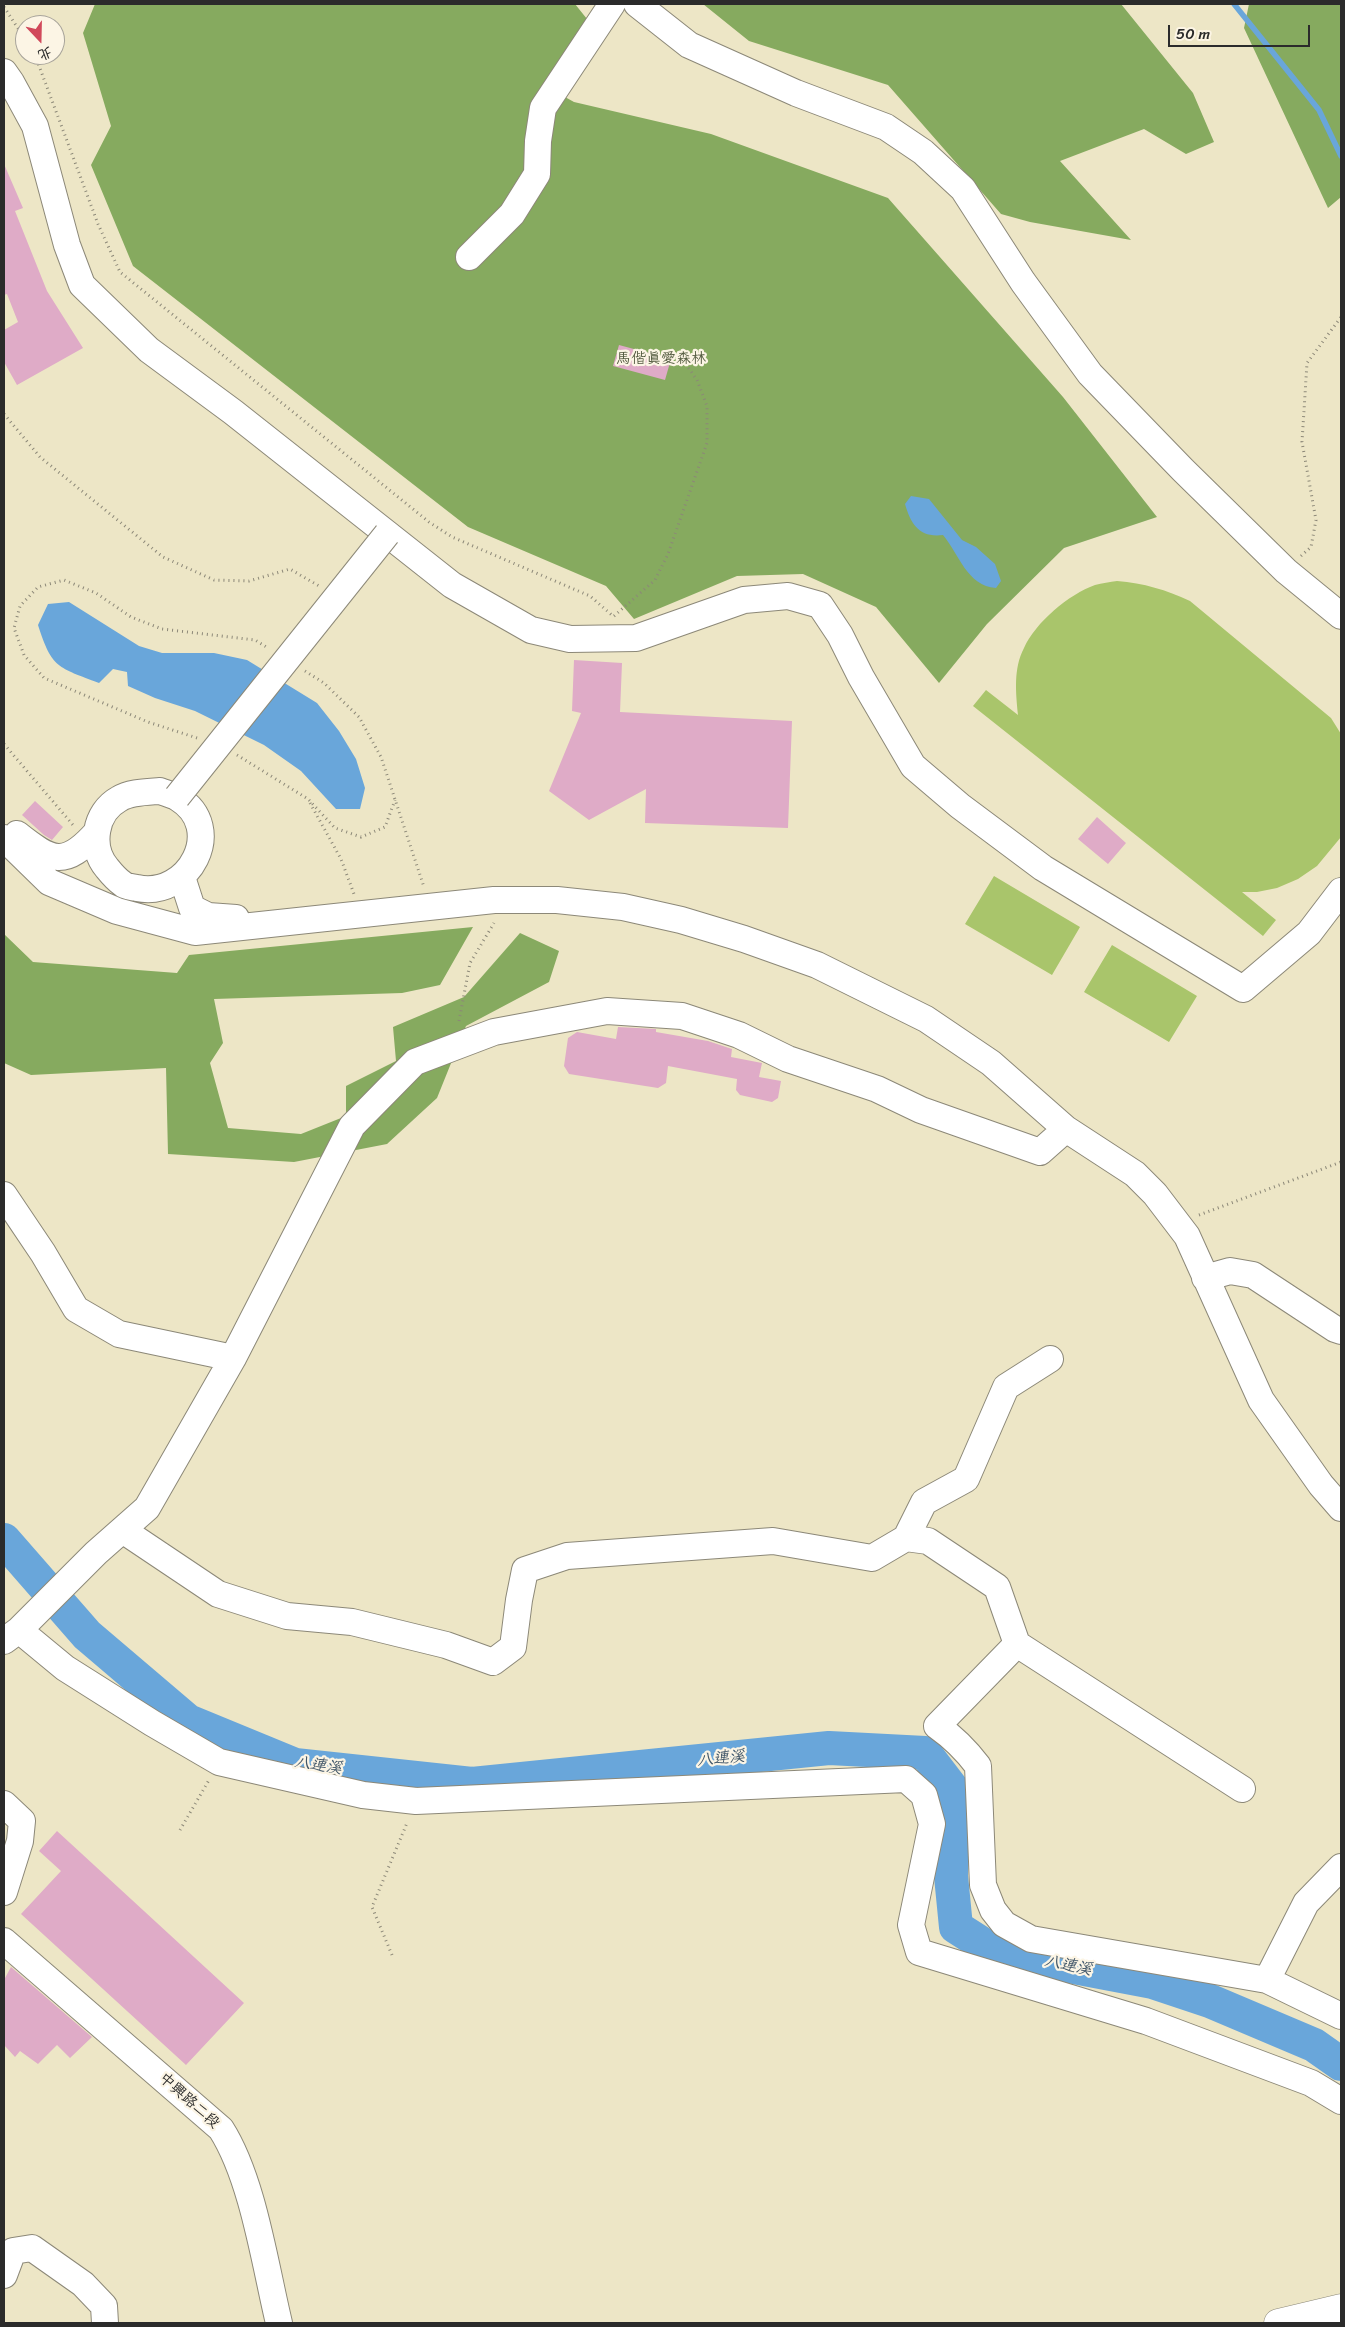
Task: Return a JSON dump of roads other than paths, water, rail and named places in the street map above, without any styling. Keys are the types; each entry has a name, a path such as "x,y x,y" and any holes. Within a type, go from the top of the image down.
{"main road":[{"path":"1278,2323 1339,2309"}],"street":[{"path":"469,257 512,214 537,174 538,141 543,108 612,4"},
{"path":"637,4 689,46 796,92 886,127 922,152 963,189 1023,282 1090,374 1183,470 1286,571 1341,616"},
{"path":"4,72 12,82 35,126 67,245 82,285 149,350 234,412 452,585 531,630 570,639 617,627 636,638 744,600 788,596 820,605 840,634 860,677 913,766 960,806 1044,868 1243,989 1309,933 1341,891"},
{"path":"177,798 387,534"},
{"path":"4,824 32,846 51,857 64,858 92,837 104,810 120,798 141,792 160,791 177,798 192,810 200,827 201,846 194,864 182,878 165,886 146,890 124,885 105,867 92,837"},
{"path":"4,838 49,882 117,911 194,932 494,900 557,900 624,907 681,920 744,938 817,965 926,1019 991,1063 1066,1129 1135,1174 1156,1194 1187,1236 1261,1400 1321,1486 1341,1508"},
{"path":"182,878 192,908 208,916 266,924"},
{"path":"117,911 124,885"},
{"path":"1066,1129 1040,1152 921,1110 877,1089 788,1059 739,1035 682,1016 607,1011 494,1032 415,1062 352,1126 232,1358 147,1508 96,1553 11,1636 219,1762 363,1796 416,1801 906,1779 924,1795 932,1824 911,1925 919,1952 1146,2021 1311,2083 1341,2101"},
{"path":"4,1195 43,1253 76,1309 119,1334 232,1358"},
{"path":"1205,1278 1230,1271 1253,1276 1341,1331"},
{"path":"124,1530 218,1594 287,1616 352,1622 446,1645 493,1662 513,1647 519,1600 526,1570 567,1556 773,1541 872,1558 906,1538 924,1502 966,1479 1006,1387 1050,1359"},
{"path":"906,1538 928,1541 997,1587 1017,1644 1242,1790"},
{"path":"1017,1644 937,1726 950,1735 978,1766 983,1885 993,1910 1004,1924 1031,1938 1266,1980 1341,2016"},
{"path":"4,1804 22,1821 20,1841 4,1892"},
{"path":"1266,1980 1306,1903 1341,1868"},
{"name":"中興路二段","path":"4,1940 221,2129 231,2144 249,2196 279,2323"},
{"path":"4,2275 13,2251 32,2248 84,2284 104,2306 105,2323"}],"water":[{"path":"911,496 929,499 962,540 976,547 995,564 1001,581 996,588 978,582 971,575 943,535 922,532 914,524 905,504"},
{"path":"69,602 139,646 162,653 214,653 247,660 317,703 339,731 356,759 365,788 360,809 336,809 301,771 264,745 195,711 155,698 128,686 127,672 113,669 99,683 65,669 58,664 48,650 38,625 48,604"}],"waterway":[{"path":"1234,4 1319,110 1341,156"},
{"name":"八連溪","path":"4,1540 87,1635 188,1721 295,1765 472,1784 829,1748 925,1753 954,1791 951,1876 956,1927 995,1952 1153,1982 1210,2001 1314,2045 1341,2064"}],"park label":[{"name":"馬偕真愛森林","path":"661,359"}]}
